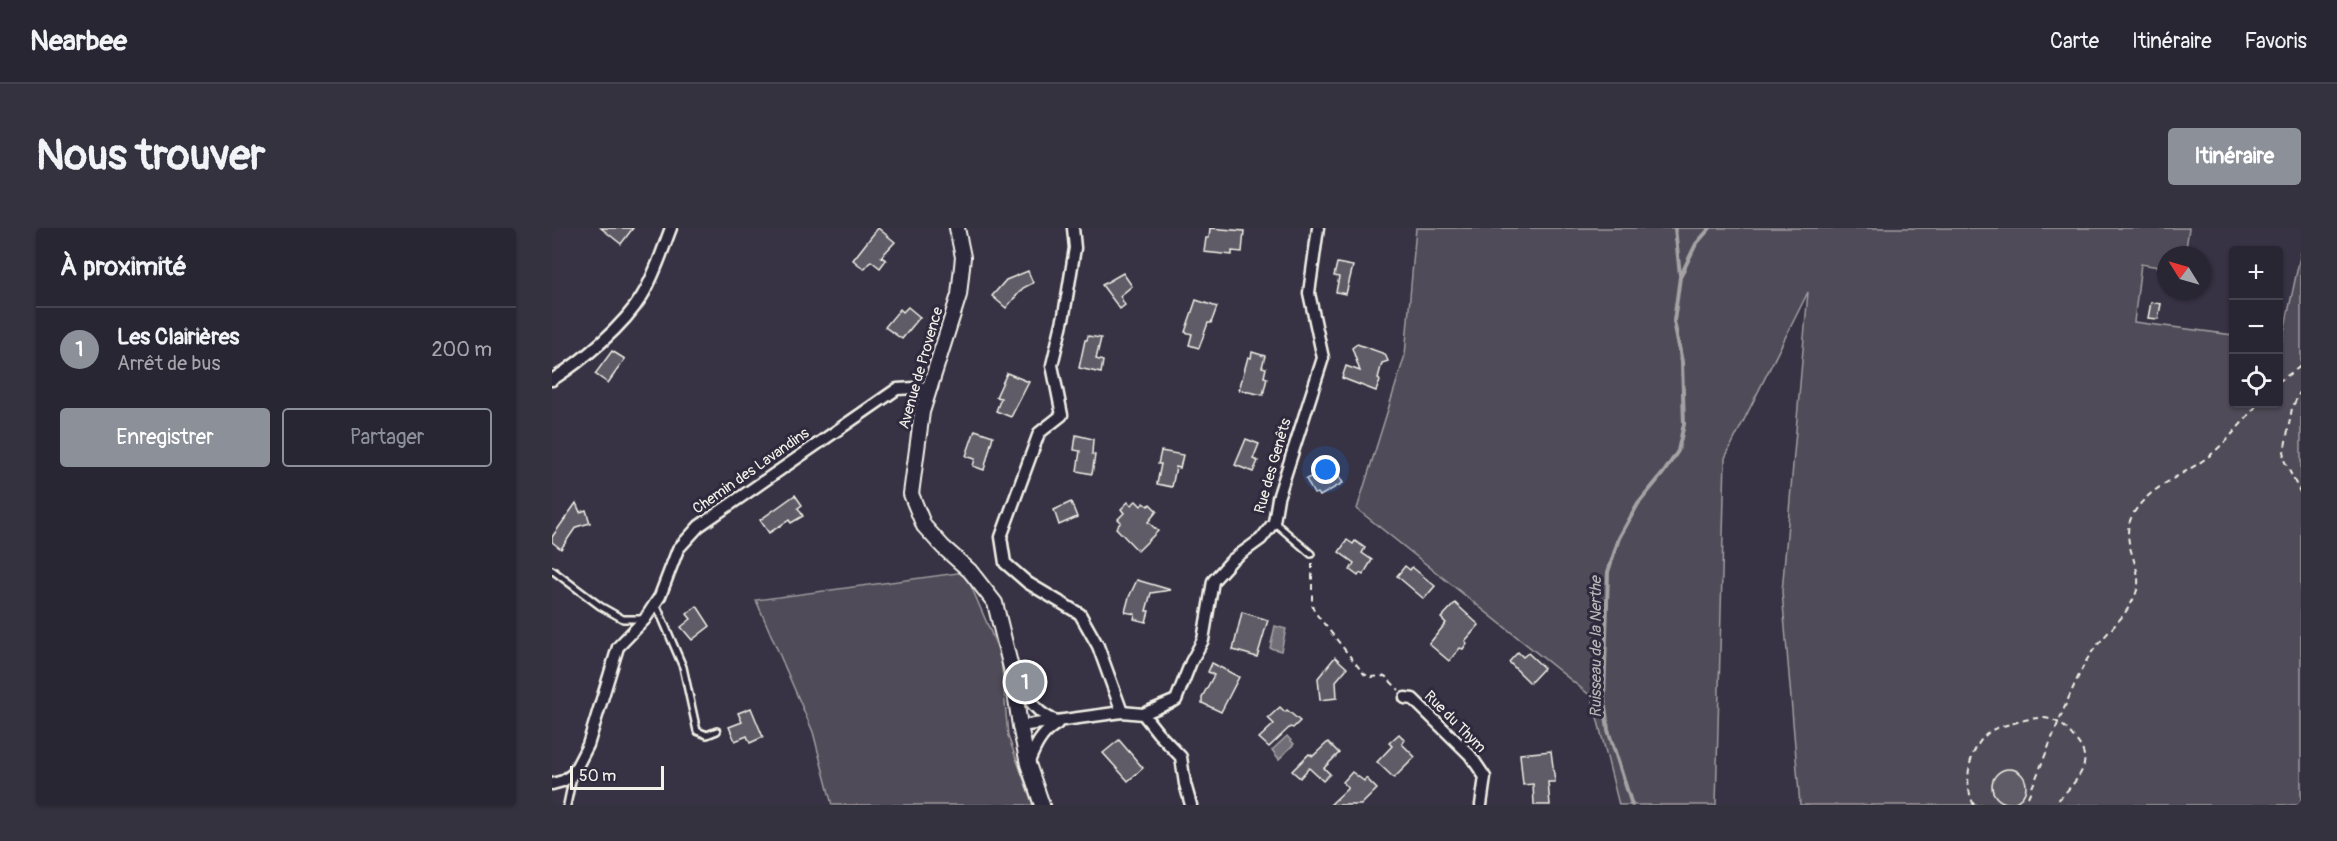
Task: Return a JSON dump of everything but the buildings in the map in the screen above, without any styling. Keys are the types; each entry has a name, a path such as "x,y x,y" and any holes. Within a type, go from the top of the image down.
{"street":[{"path":"552,380 594,348 631,312 652,278 671,228"},
{"name":"Avenue de Provence","path":"957,228 963,257 959,295 932,387 922,412 911,494 924,526 970,571 995,603 1012,672 1028,764 1042,805"},
{"path":"1073,228 1076,248 1052,365 1062,415 1039,433 1001,537 1005,563 1028,583 1080,614 1098,646 1122,712"},
{"name":"Rue des Genêts","path":"1020,726 1122,712 1143,714 1176,700 1191,662 1203,640 1213,581 1232,560 1262,539 1274,522 1278,498 1323,358 1308,293 1318,228"},
{"name":"Chemin des Lavandins","path":"573,774 588,745 618,647 645,619 656,603 678,549 699,526 897,389 932,387"},
{"path":"1012,672 1032,705 1044,717 1060,722"},
{"name":"Rue du Thym","path":"1405,698 1413,699 1470,755 1485,777 1481,805"},
{"path":"1143,714 1181,757 1191,805"},
{"path":"1028,764 1036,745 1046,730 1060,722"},
{"path":"552,784 563,781 573,774"}],"lane":[{"path":"1274,522 1311,554"},
{"path":"552,570 600,606 623,619 645,619"},
{"path":"656,603 682,667 697,731 707,735 717,732"},
{"path":"567,805 573,774"}],"path":[{"path":"2283,379 2301,366"},
{"path":"2301,390 2292,408 2283,458 2301,494"},
{"path":"2028,797 2086,661 2127,610 2137,593 2139,581 2128,543 2128,530 2133,515 2147,495 2205,459 2254,408"},
{"path":"1311,554 1314,611 1364,674 1370,677 1386,676 1405,698"},
{"path":"1974,805 1968,794 1970,760 1980,741 1993,729 2032,718 2045,717 2060,722 2084,751 2084,764 2079,774 2054,805"}],"shaded area":[{"path":"1416,228 2189,228 2186,246 2157,246 2157,267 2141,264 2134,322 2229,334 2229,408 2283,408 2283,336 2301,252 2301,805 1800,805 1782,592 1808,292 1725,458 1716,805 1619,805 1592,697 1357,509 1405,355"},
{"path":"965,572 1001,656 1008,736 1033,805 832,805 813,732 756,600"},
{"path":"1275,626 1286,629 1281,651 1270,648"},
{"path":"1287,736 1294,744 1279,759 1272,750"}],"waterway":[{"path":"1675,228 1680,275"},
{"name":"Ruisseau de la Nerthe","path":"1632,805 1608,730 1604,698 1608,572 1619,538 1638,504 1678,451 1684,424 1682,362 1674,321 1680,277 1696,244 1710,228"}],"place":[{"name":"Les Clairières","path":"1025,682"}]}
